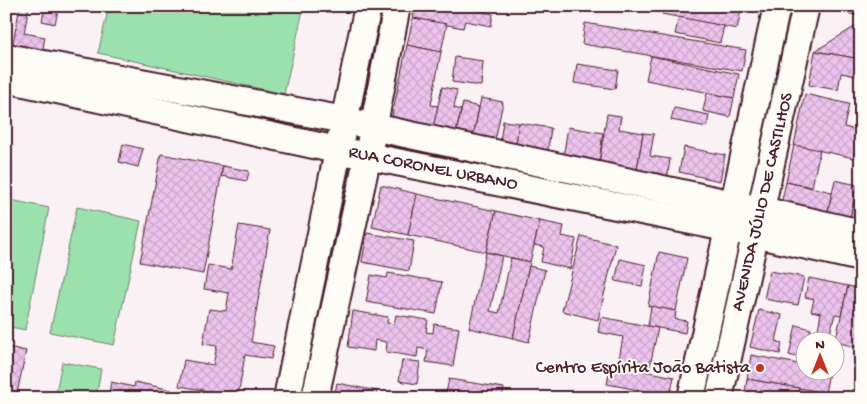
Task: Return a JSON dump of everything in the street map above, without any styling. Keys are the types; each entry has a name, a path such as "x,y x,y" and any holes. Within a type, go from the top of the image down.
{"street":[{"path":"287,398 368,6"},
{"path":"315,398 368,155 397,6"},
{"name":"AVENIDA JÚLIO DE CASTILHOS","path":"691,398 777,6"},
{"name":"AVENIDA JÚLIO DE CASTILHOS","path":"719,398 806,6"},
{"name":"RUA CORONEL URBANO","path":"6,58 345,120 638,184 730,216 758,222 861,233"},
{"name":"RUA CORONEL URBANO","path":"6,79 337,150 633,209 730,216"},
{"path":"633,209 638,184"},
{"name":"RUA CORONEL URBANO","path":"758,222 861,258"}],"green space":[{"path":"109,6 304,6 284,94 98,53"},
{"path":"6,199 49,208 25,330 6,326"},
{"path":"77,207 141,221 114,345 50,332"},
{"path":"62,362 101,369 96,398 55,398"}],"building":[{"path":"20,6 29,6 24,33 45,37 42,54 12,48"},
{"path":"45,6 59,6 55,24 42,21"},
{"path":"63,6 84,6 83,11"},
{"path":"415,6 455,6 493,14 491,26 465,21 463,28 413,18"},
{"path":"455,6 474,6 473,10"},
{"path":"611,6 637,6 636,10"},
{"path":"664,6 742,6 737,29 662,14"},
{"path":"825,6 861,6 861,16 825,9"},
{"path":"679,17 724,26 720,43 675,34"},
{"path":"413,18 447,24 441,52 407,45"},
{"path":"585,23 746,50 742,71 582,44"},
{"path":"861,23 861,59 815,51"},
{"path":"407,45 441,52 431,105 438,106 432,133 390,125"},
{"path":"815,51 861,59 861,77 841,73 838,90 809,85"},
{"path":"651,56 739,74 734,98 646,80"},
{"path":"455,57 483,61 481,86 452,82"},
{"path":"577,64 618,70 615,89 574,83"},
{"path":"442,87 457,90 454,108 461,110 455,138 432,133"},
{"path":"707,93 734,98 730,117 703,111"},
{"path":"805,94 849,104 844,127 861,131 861,149 856,148 854,158 794,145"},
{"path":"481,98 503,102 494,146 472,142"},
{"path":"463,103 479,107 472,142 455,138"},
{"path":"674,108 709,115 707,127 671,120"},
{"path":"607,114 621,116 619,129 643,133 636,176 598,170"},
{"path":"503,121 519,123 515,151 499,149"},
{"path":"519,123 551,128 547,156 515,151"},
{"path":"568,127 603,133 598,170 562,164"},
{"path":"643,133 654,134 650,156 670,159 667,181 636,176"},
{"path":"123,144 143,149 138,167 119,162"},
{"path":"794,145 820,150 812,187 786,182"},
{"path":"684,147 725,155 720,181 679,172"},
{"path":"161,154 223,166 203,274 140,262"},
{"path":"223,166 249,171 247,181 221,176"},
{"path":"835,180 857,185 849,224 826,219"},
{"path":"786,182 832,192 826,219 780,209"},
{"path":"381,185 417,194 408,235 372,227"},
{"path":"857,185 861,185 861,227 849,224"},
{"path":"417,194 496,211 486,252 408,235"},
{"path":"496,211 540,221 530,262 486,252"},
{"path":"540,221 564,226 562,236 576,239 570,269 541,262 544,247 534,245"},
{"path":"239,225 270,230 251,342 274,346 271,359 245,355 238,396 179,386 184,360 213,365 217,346 203,344 209,309 226,311 229,293 204,289 208,265 231,269"},
{"path":"367,233 414,241 409,271 362,262"},
{"path":"581,236 616,245 598,320 562,311"},
{"path":"486,252 502,256 490,311 499,313 511,258 530,262 513,338 469,328"},
{"path":"659,252 687,258 676,311 648,306"},
{"path":"620,259 646,265 642,286 615,281"},
{"path":"529,266 545,270 529,342 513,338"},
{"path":"770,271 804,277 798,305 764,299"},
{"path":"388,273 442,282 436,314 366,302 371,275 387,278"},
{"path":"809,278 848,286 841,315 835,314 830,332 818,332 821,313 811,311 814,299 805,297"},
{"path":"848,286 861,289 861,348 844,344 844,332 837,332"},
{"path":"651,306 676,311 675,319 687,321 685,333 648,326"},
{"path":"759,310 782,315 776,341 782,343 780,354 750,347"},
{"path":"353,311 388,317 387,323 394,324 396,315 428,320 426,332 433,333 434,324 459,328 453,366 426,362 428,350 418,348 417,357 386,352 387,342 375,340 374,351 348,347"},
{"path":"601,317 658,328 650,366 619,359 623,337 598,332"},
{"path":"796,325 811,329 810,332 794,332"},
{"path":"794,334 794,356 789,355"},
{"path":"8,347 26,351 16,398 6,398 6,356"},
{"path":"751,355 794,363 794,382 827,382 825,393 747,379"},
{"path":"861,356 861,378 857,377"},
{"path":"402,360 420,362 417,384 399,381"},
{"path":"611,364 674,377 670,396 607,384"},
{"path":"449,379 504,388 502,398 445,398"},
{"path":"747,379 799,388 797,398 744,398"},
{"path":"111,382 134,387 135,382 172,390 170,398 108,398"},
{"path":"337,383 377,391 376,398 334,398"},
{"path":"799,388 825,393 850,398 797,398"},
{"path":"638,390 670,396 670,398 637,398"}],"place":[{"name":"Centro Espírita João Batista","path":"760,368"}]}
